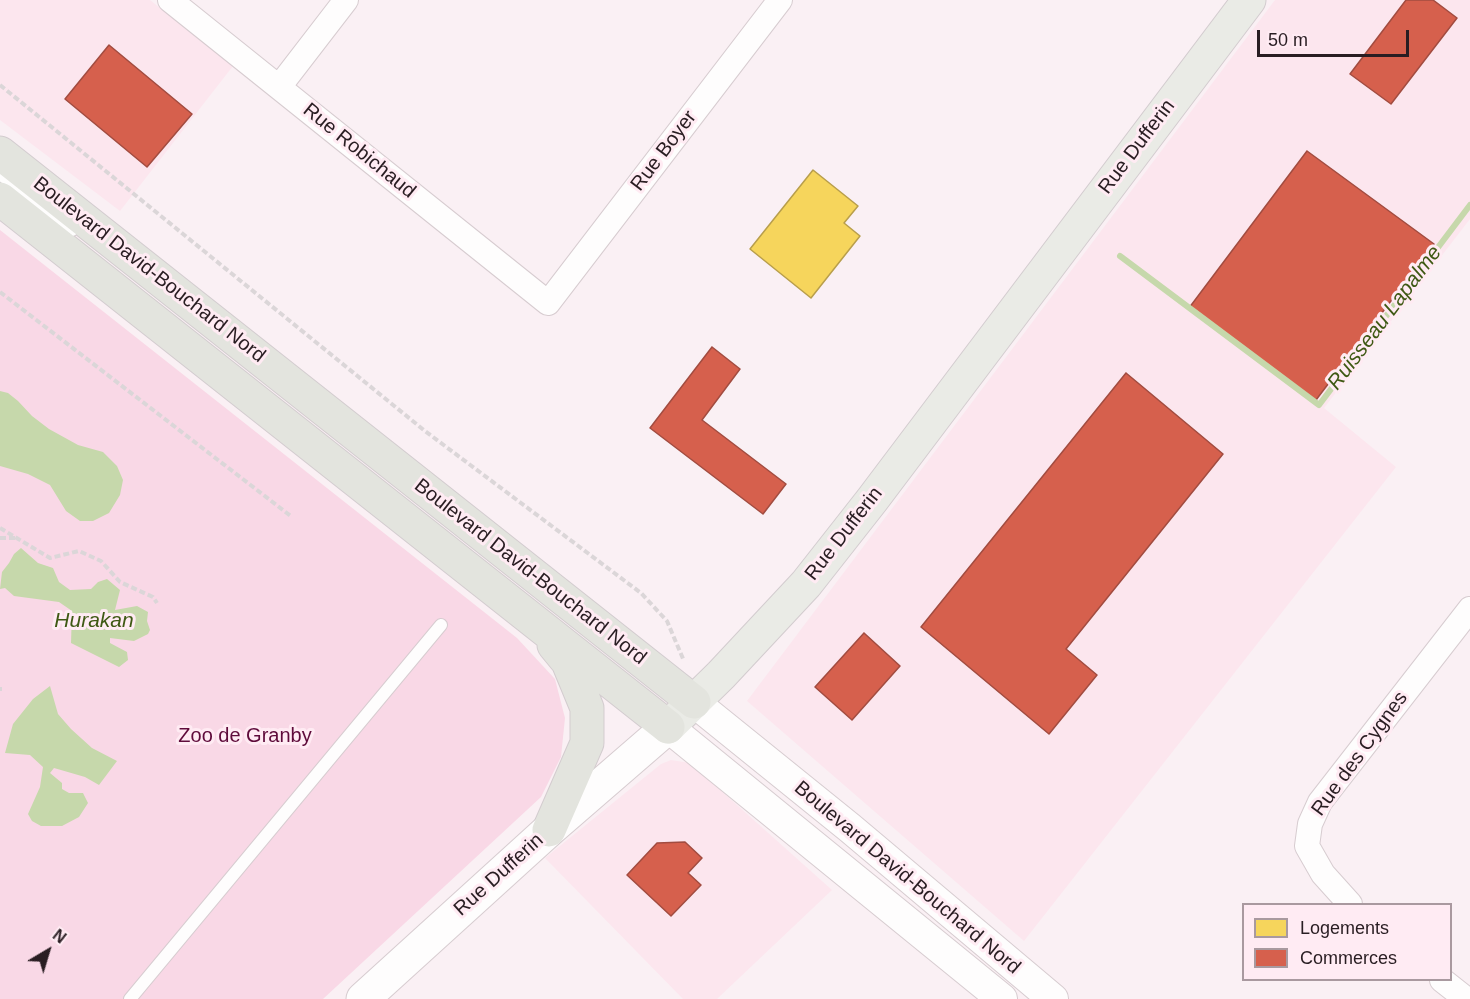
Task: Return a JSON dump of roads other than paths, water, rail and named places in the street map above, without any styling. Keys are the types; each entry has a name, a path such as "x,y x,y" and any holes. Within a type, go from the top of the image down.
{"highway":[{"name":"Boulevard David-Bouchard Nord","path":"0,153 694,702"},
{"name":"Boulevard David-Bouchard Nord","path":"0,199 668,727"},
{"path":"532,618 568,662 587,708 587,743 549,830"}],"main road":[{"name":"Rue Dufferin","path":"363,999 549,830 668,727 802,588 872,500 1249,0"}],"street":[{"name":"Rue Robichaud","path":"170,0 548,303"},
{"path":"279,87 346,0"},
{"name":"Rue Boyer","path":"548,303 780,0"},
{"name":"Rue des Cygnes","path":"1349,903 1323,874 1307,846 1310,824 1320,802 1470,609"},
{"name":"Boulevard David-Bouchard Nord","path":"694,702 850,828 1053,999"},
{"name":"Boulevard David-Bouchard Nord","path":"668,727 1002,999"},
{"path":"1443,981 1466,999"}],"lane":[{"path":"0,174 57,220 86,239"},
{"path":"105,251 228,333"},
{"path":"130,999 441,626"}],"water":[{"path":"0,391 8,393 49,429 78,445 103,452 117,466 123,480 120,495 109,513 93,521 80,521 66,511 50,485 28,474 0,466"},
{"name":"Hurakan","path":"21,548 38,563 53,568 59,582 70,590 91,589 98,582 107,579 120,590 115,610 137,606 148,612 147,621 150,630 148,634 134,641 110,638 110,643 127,652 128,660 119,667 71,643 72,611 59,602 14,596 5,588 0,589 2,572"},
{"name":"Hurakan","path":"50,686 58,714 71,729 92,748 117,761 99,785 85,777 54,768 50,773 62,783 62,789 69,793 83,793 88,803 79,817 62,826 41,826 32,821 28,814 40,787 43,767 30,755 5,753 13,724 33,699"}],"waterway":[{"name":"Ruisseau Lapalme","path":"1120,256 1319,405 1470,205"}],"park label":[{"name":"Zoo de Granby","path":"245,736"}]}
